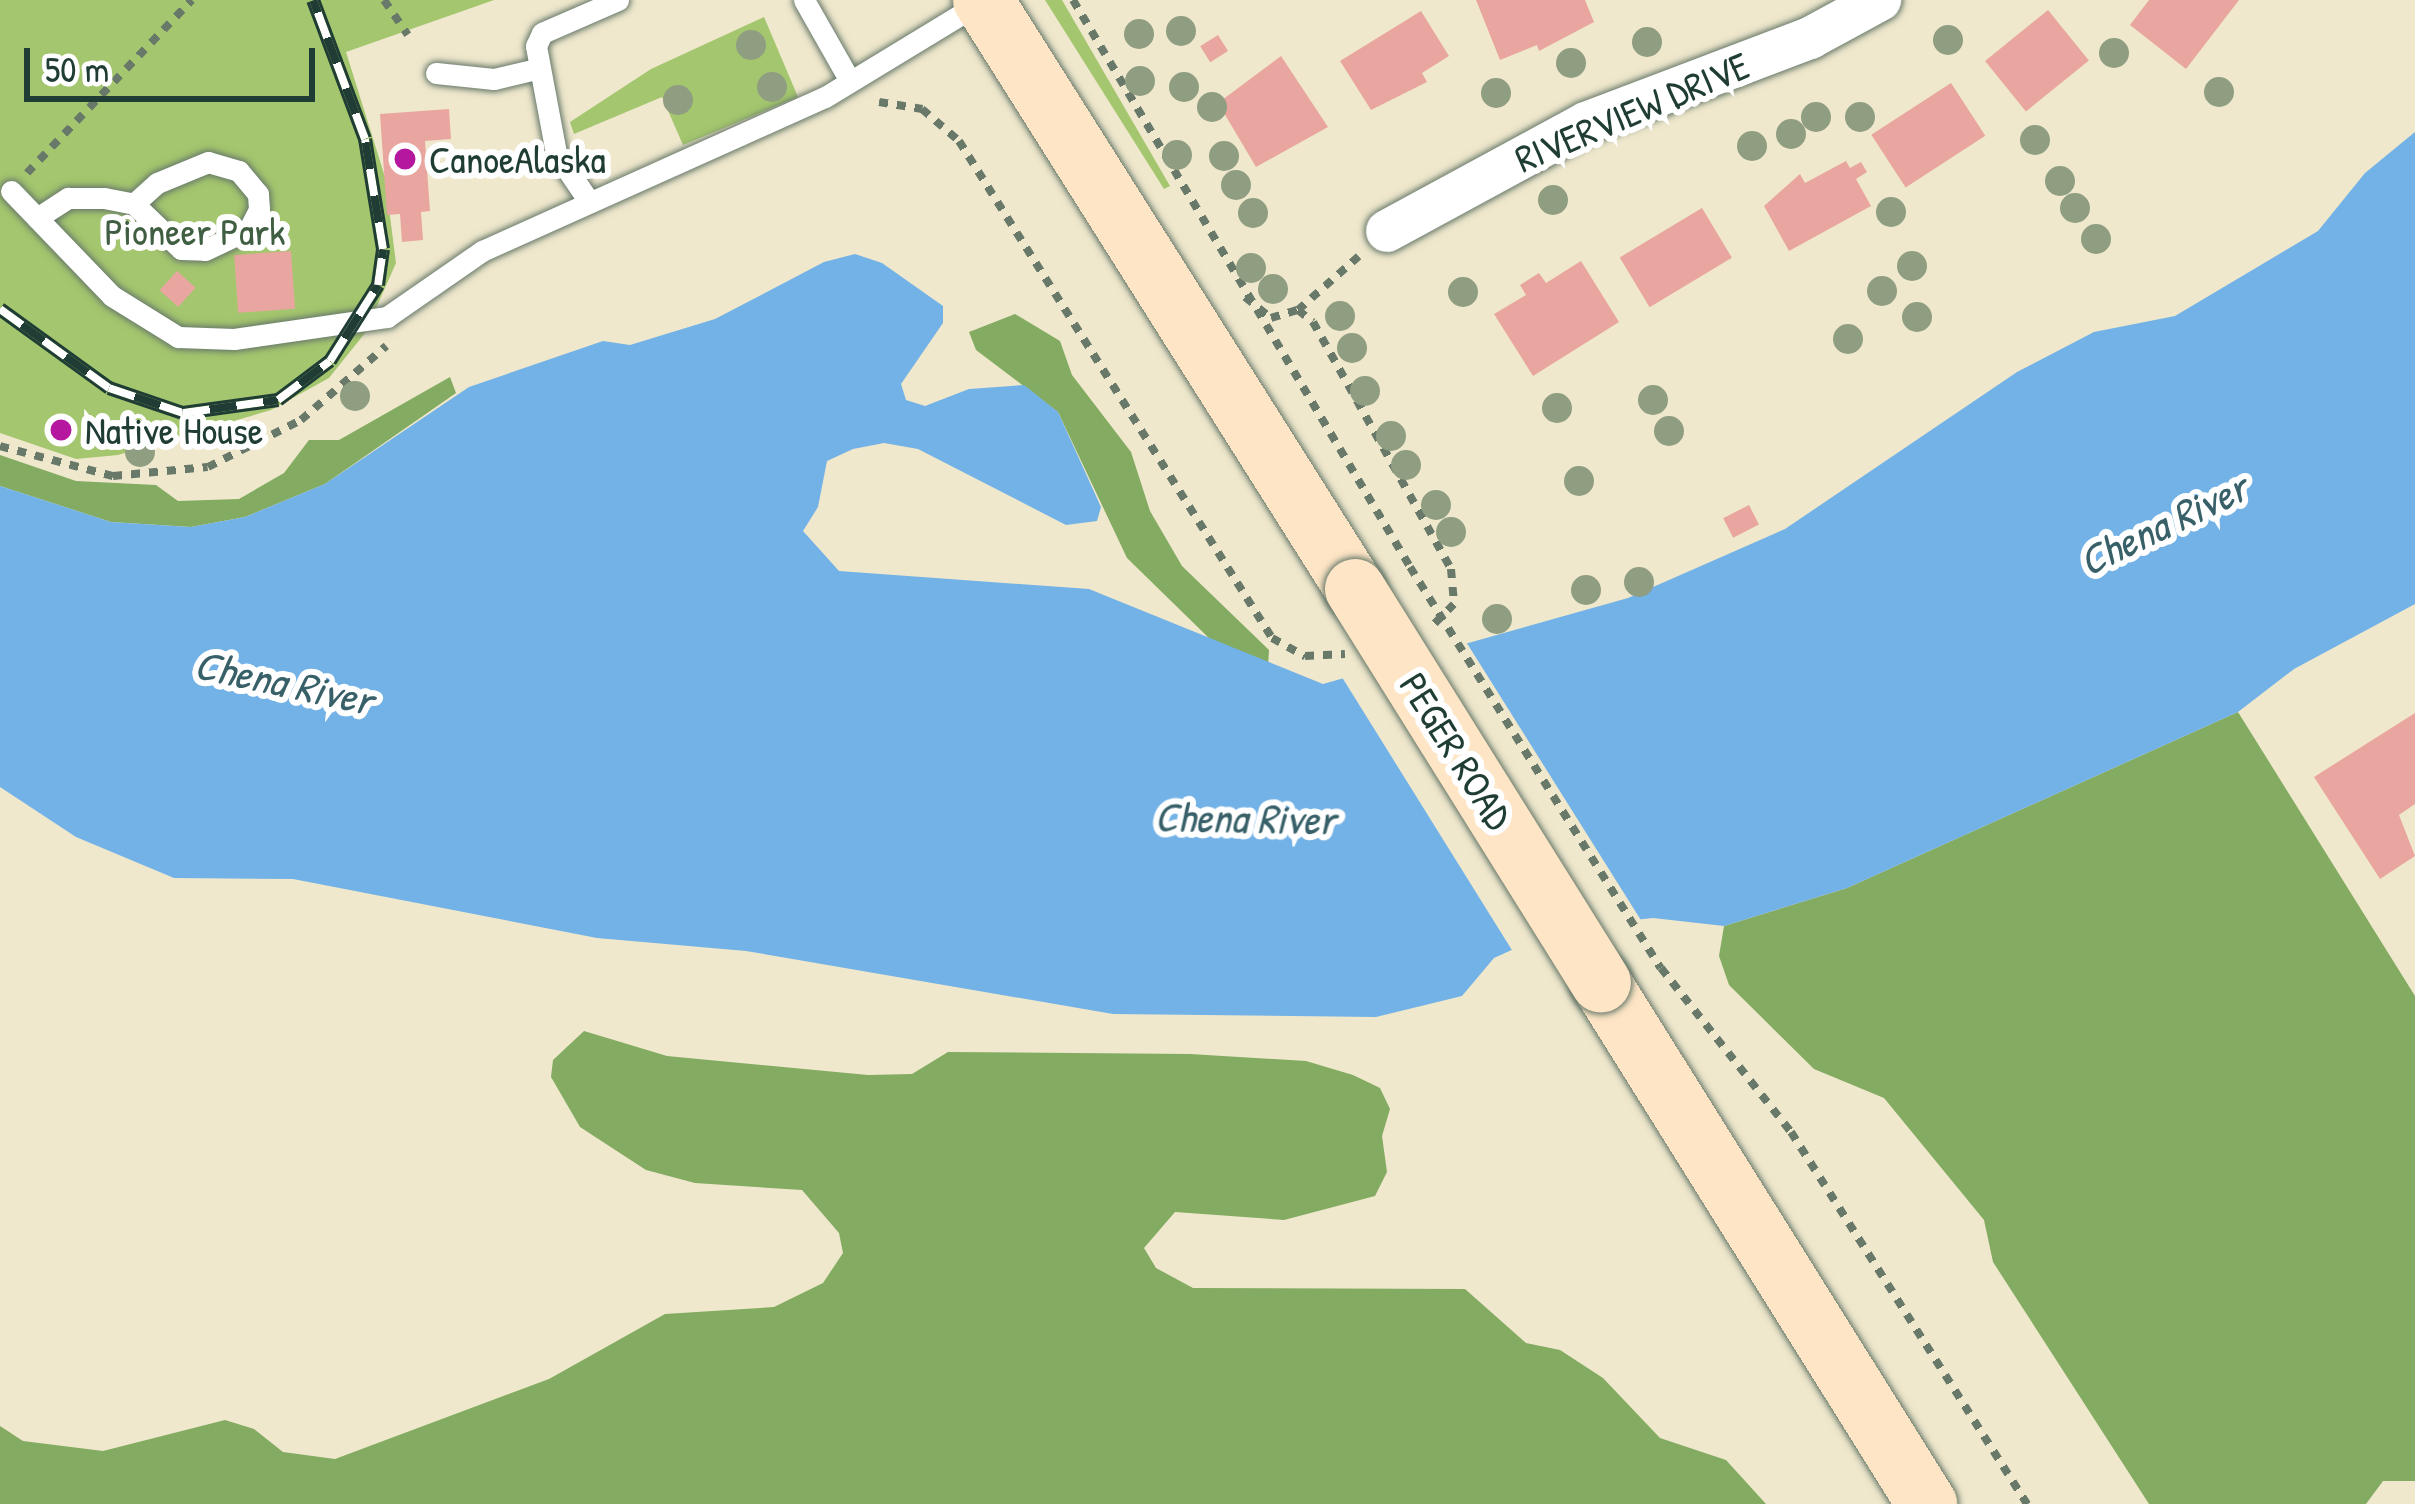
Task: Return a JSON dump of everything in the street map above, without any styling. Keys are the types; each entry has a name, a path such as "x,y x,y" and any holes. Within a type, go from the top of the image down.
{"main road":[{"name":"PEGER ROAD","path":"983,1 1927,1504"}],"street":[{"name":"RIVERVIEW DRIVE","path":"1387,231 1586,123 1810,38 1880,0"}],"lane":[{"path":"588,200 556,153 540,68 542,33 618,0"},
{"path":"804,0 850,81"},
{"path":"10,190 112,296 178,337 234,339 388,317 482,251 850,81 983,1"},
{"path":"436,73 494,79 540,68"},
{"path":"37,218 68,198 134,204 181,249 225,244 249,229 259,209 258,194 239,171 208,162 157,183 134,204"}],"path":[{"path":"10,190 192,0"},
{"path":"384,0 408,35"},
{"path":"1073,0 1410,567 1661,968 1791,1132 2027,1504"},
{"path":"1298,310 1387,231"}],"green space":[{"name":"Pioneer Park","path":"0,0 494,0 346,52 385,177 396,263 365,333 329,378 271,410 118,455 76,459 0,433"},
{"path":"1045,0 1062,0 1170,186 1164,189"},
{"path":"764,17 798,97 683,145 662,97 574,134 570,122 651,69"},
{"path":"1015,314 1060,341 1072,375 1131,452 1150,511 1182,566 1269,650 1268,666 1213,642 1127,558 1058,412 976,350 969,332"},
{"path":"450,377 456,393 325,484 245,517 191,527 111,522 0,486 0,455 76,481 156,485 178,501 239,499 284,473 309,440 339,440"},
{"path":"2238,712 2415,996 2415,1481 2383,1481 2366,1504 2149,1504 1993,1262 1984,1220 1884,1098 1814,1069 1729,985 1719,956 1724,926 1847,888"},
{"path":"584,1031 667,1056 868,1075 912,1074 948,1052 1190,1054 1306,1061 1353,1075 1380,1088 1390,1109 1382,1136 1387,1172 1375,1196 1284,1220 1175,1212 1144,1248 1156,1268 1193,1288 1465,1289 1526,1343 1560,1350 1603,1378 1660,1438 1726,1460 1766,1504 0,1504 0,1426 23,1441 103,1451 225,1420 254,1429 283,1452 335,1459 549,1379 665,1314 774,1307 823,1283 843,1253 839,1233 802,1190 695,1183 646,1170 580,1127 551,1077 553,1060"}],"water":[{"name":"Chena River","path":"2415,132 2415,604 2294,669 2238,712 1847,888 1724,926 1653,918 1560,928 1494,958 1462,996 1376,1017 1113,1014 746,951 597,938 293,879 174,878 76,837 0,787 0,486 111,522 191,527 245,517 325,484 469,387 603,341 630,345 715,319 824,262 855,254 882,263 943,306 943,323 901,384 906,400 925,406 969,389 1024,385 1058,412 1101,507 1097,521 1066,525 918,449 884,443 853,449 827,461 818,507 803,531 839,571 1089,589 1323,684 1628,598 1785,529 2017,372 2094,332 2175,316 2318,231 2365,173"}],"pier":[{"path":"1463,637 1644,925 1562,934 1515,955 1340,674"}],"building":[{"path":"1476,0 1585,0 1594,22 1539,51 1537,45 1500,60"},
{"path":"2149,0 2239,0 2186,69 2130,25"},
{"path":"2048,10 2089,61 2026,111 1985,61"},
{"path":"1421,11 1449,56 1422,73 1427,82 1371,110 1340,61"},
{"path":"1218,35 1228,51 1210,62 1200,46"},
{"path":"1281,56 1328,127 1256,167 1218,103"},
{"path":"1951,83 1985,136 1906,188 1871,135"},
{"name":"CanoeAlaska","path":"449,109 451,139 425,141 430,211 421,212 423,240 402,242 400,214 387,215 380,114"},
{"path":"1846,161 1850,168 1861,162 1867,172 1856,179 1871,206 1789,251 1764,206 1800,174 1805,183"},
{"path":"1702,208 1732,258 1650,307 1620,257"},
{"path":"291,251 295,309 238,313 234,255"},
{"path":"1581,261 1619,322 1533,376 1494,314 1526,295 1520,285 1539,273 1546,283"},
{"path":"177,271 196,288 178,307 160,290"},
{"path":"1749,505 1759,525 1733,538 1723,518"},
{"path":"2415,713 2415,804 2399,815 2415,856 2380,879 2314,777"}],"railway":[{"path":"0,309 109,388 183,413 278,400 330,361 378,285 383,249 365,139 313,0"}],"place":[{"name":"CanoeAlaska","path":"405,159"},
{"name":"Native House","path":"61,430"}]}
